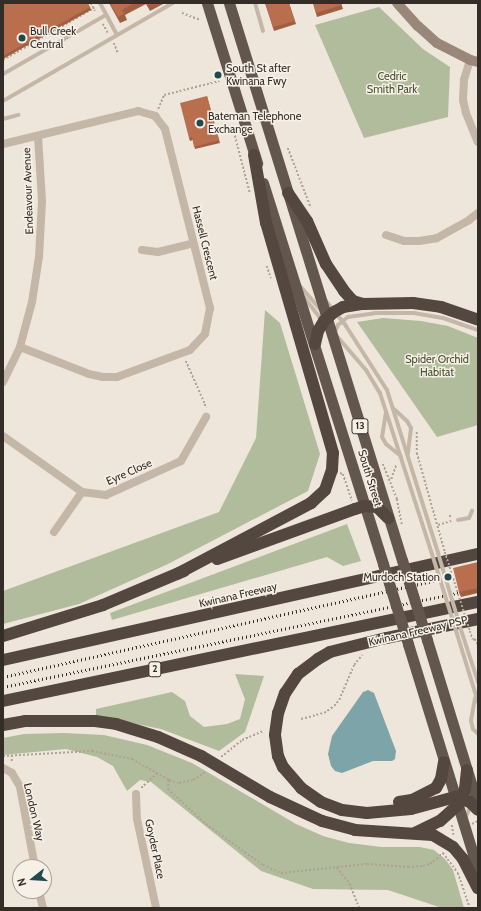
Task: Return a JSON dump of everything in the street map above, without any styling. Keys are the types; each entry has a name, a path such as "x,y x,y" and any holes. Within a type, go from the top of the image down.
{"highway":[{"name":"South Street","path":"229,3 288,193 331,322 388,518 476,802"},
{"name":"South Street","path":"207,4 315,344 444,762 458,800 459,829 478,870"},
{"path":"237,98 243,101 249,100 256,90"},
{"path":"177,574 311,503 325,490 332,470 332,453 266,223 254,155"},
{"path":"288,193 307,221 326,264 344,291 353,300 363,304"},
{"path":"315,344 318,332 331,322 343,307 363,304 394,302 434,306 478,320"},
{"path":"3,636 103,605 177,574 365,506 377,507 388,518"},
{"name":"Kwinana Freeway","path":"3,660 478,554"},
{"name":"2","path":"3,701 478,602"},
{"path":"474,623 386,638 330,652 307,666 291,683 281,703 276,724 278,756 283,767 300,788 321,802 354,812 391,812 458,800 476,802"},
{"path":"3,724 25,721 95,721 140,731 158,737 201,756 270,797 317,819 355,830 433,835 446,848 463,860 478,888"},
{"path":"332,806 360,807 387,805 412,800 436,788 442,780 444,762"},
{"path":"414,834 440,821 458,800 464,789 467,770"}],"main road":[{"path":"397,3 418,26 437,43 474,61"}],"street":[{"path":"474,61 464,80 463,100 466,114 478,142"},
{"path":"3,144 138,111 155,116"},
{"name":"Hassell Crescent","path":"20,347 89,374 103,377 117,377 190,350 205,334 210,308 165,129 155,116"},
{"name":"Endeavour Avenue","path":"3,382 20,347 32,302 40,257 42,201 38,136"},
{"path":"386,235 404,241 419,241 437,238 453,230 478,213"},
{"path":"142,250 158,252 193,243"},
{"name":"Eyre Close","path":"3,436 82,492 106,495 181,461 206,417"},
{"path":"54,532 82,492"},
{"name":"London Way","path":"3,768 12,773 20,787 34,859"},
{"name":"Goyder Place","path":"138,792 137,819 156,908"}],"lane":[{"path":"100,3 117,35"},
{"path":"255,3 263,31"},
{"path":"3,101 172,4"},
{"path":"3,74 106,15"},
{"path":"3,118 18,115"},
{"path":"292,274 308,304 331,322 342,322 348,317"},
{"path":"292,274 311,300 331,322 370,375 380,393 390,419 478,702"},
{"path":"331,322 376,312 414,313 443,318 478,330"},
{"path":"331,322 342,322"},
{"path":"342,322 387,390 478,682"},
{"path":"391,405 403,419 410,424 411,437 407,456"},
{"path":"386,408 382,436 402,458"},
{"path":"384,424 395,417 403,419"},
{"path":"390,446 399,448 404,446 411,437"},
{"path":"458,520 469,518 472,511"},
{"path":"475,691 474,713 471,725 477,734"},
{"path":"474,713 478,708"},
{"path":"459,829 476,802"}],"path":[{"path":"91,3 96,11"},
{"path":"3,60 94,8"},
{"path":"182,13 200,20"},
{"path":"103,24 110,36"},
{"path":"113,42 118,53"},
{"path":"155,116 164,95 218,81"},
{"path":"182,353 206,404 206,417"},
{"path":"382,461 390,479 398,506"},
{"path":"390,479 392,478 393,468 396,465"},
{"path":"338,472 343,474 353,503"},
{"path":"438,525 451,521"},
{"path":"445,552 457,585 470,631 478,646"},
{"name":"Kwinana Freeway PSP","path":"462,631 474,623"},
{"name":"Kwinana Freeway PSP","path":"301,719 324,713 334,706 339,700 354,665 365,652"},
{"path":"217,760 242,740 263,731"},
{"path":"3,756 92,751 132,759 170,780 179,783 189,782 205,772"},
{"path":"138,792 157,772"},
{"path":"170,780 168,789 201,820 262,865 281,873 373,864 408,867 423,866 430,864 446,848 459,829"},
{"path":"446,848 458,873 470,908"},
{"path":"337,868 350,884 359,908"}],"green space":[{"name":"Cedric Smith Park","path":"379,7 423,49 450,67 448,117 364,138 315,25"},
{"path":"265,310 280,323 320,454 308,491 168,564 79,604 3,624 3,591 219,512 256,438"},
{"name":"Spider Orchid Habitat","path":"383,318 421,321 448,326 478,338 478,425 437,437 357,322"},
{"path":"347,524 361,561 343,566 327,557 112,620 110,613"},
{"path":"235,674 264,676 245,732 219,751 161,729 96,716 96,709 172,692 185,701 190,716 204,727 227,724 240,719 245,699"},
{"path":"64,733 104,735 147,745 192,763 296,824 323,836 349,843 382,847 420,847 434,850 445,859 453,870 464,908 442,908 388,890 313,889 261,871 151,782 140,780 127,791 113,766 97,757 66,749 3,755 3,738 24,734"}],"water":[{"path":"368,690 374,693 396,751 395,759 392,761 373,761 342,773 335,771 331,766 328,754 332,736 363,692"}],"building":[{"name":"Bull Creek Central","path":"3,3 88,3 90,7 3,56"},
{"path":"110,3 134,3 122,10 124,14 118,17"},
{"path":"265,3 289,3 295,21 273,27"},
{"path":"313,3 341,3 342,5 316,13"},
{"name":"Bateman Telephone Exchange","path":"207,96 219,140 194,147 192,137 189,138 180,103"},
{"path":"478,562 478,588 459,592 453,568"}],"railway":[{"path":"3,677 478,571"},
{"path":"3,687 478,589"}],"place":[{"name":"Bull Creek Central","path":"22,38"},
{"name":"South St after Kwinana Fwy","path":"218,75"},
{"name":"Bateman Telephone Exchange","path":"200,123"},
{"name":"Murdoch Station","path":"448,577"}]}
